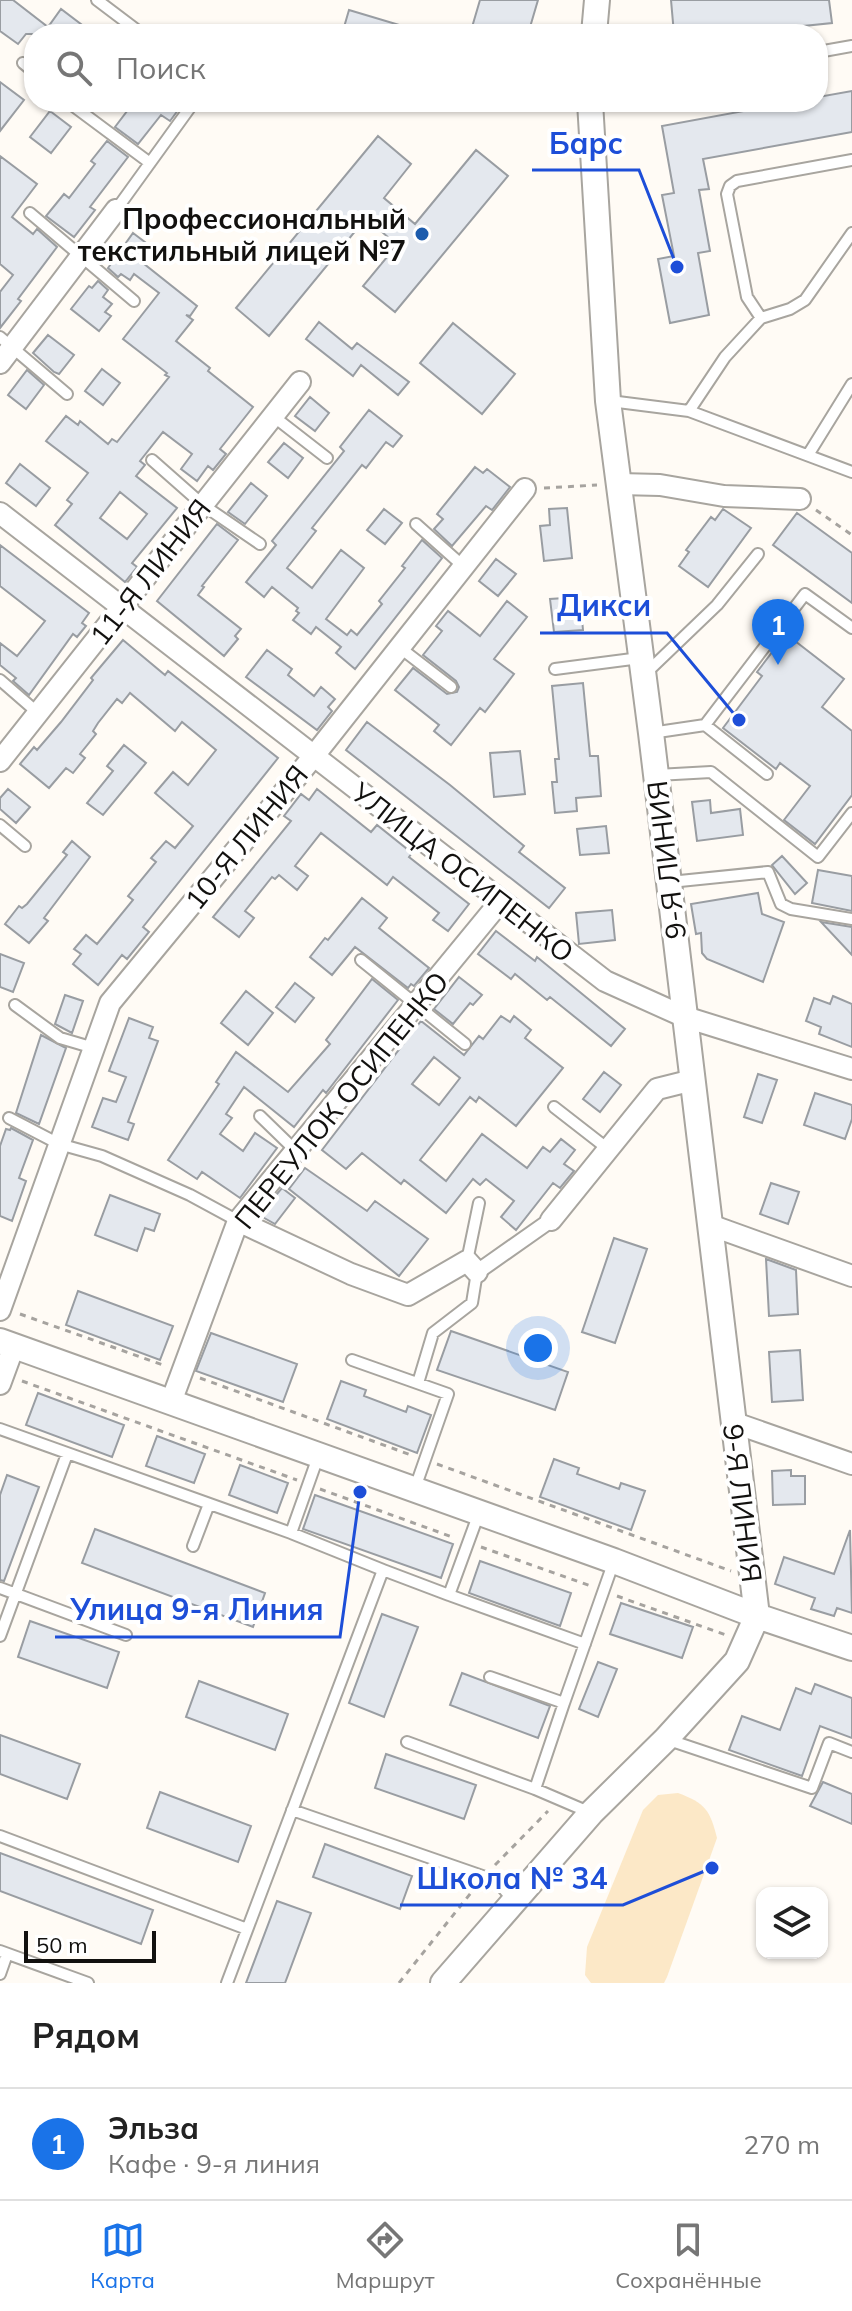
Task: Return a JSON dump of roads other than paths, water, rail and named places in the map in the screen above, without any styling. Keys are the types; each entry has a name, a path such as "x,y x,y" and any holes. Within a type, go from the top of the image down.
{"street":[{"path":"595,24 597,0"},
{"name":"9-Я ЛИНИЯ","path":"591,112 608,401 757,1616"},
{"path":"4,349 116,210"},
{"name":"11-Я ЛИНИЯ","path":"0,761 300,382"},
{"path":"619,484 660,485 724,496 800,499"},
{"name":"10-Я ЛИНИЯ","path":"1,1309 110,1003 313,757 525,489"},
{"name":"УЛИЦА ОСИПЕНКО","path":"0,513 605,981 685,1017 852,1069"},
{"name":"ПЕРЕУЛОК ОСИПЕНКО","path":"171,1402 238,1221 500,902"},
{"path":"238,1221 351,1274 408,1295 472,1266 551,1220 657,1089 693,1080"},
{"path":"710,1225 852,1276"},
{"path":"2,1379 7,1343 852,1648"},
{"path":"732,1422 852,1464"},
{"path":"443,1983 591,1813 666,1739 737,1661 757,1616"}],"lane":[{"path":"97,0 129,24"},
{"path":"828,50 852,46"},
{"path":"81,112 150,163"},
{"path":"116,210 187,112"},
{"path":"761,318 747,297 727,194 730,186 737,181 852,160"},
{"path":"30,213 134,301"},
{"path":"689,411 725,357 761,318 790,309 805,300 852,233"},
{"path":"4,349 67,394"},
{"path":"808,455 852,384"},
{"path":"608,401 689,411 852,472"},
{"path":"273,416 327,458"},
{"path":"152,460 203,505 260,544"},
{"path":"416,524 463,566"},
{"path":"555,669 642,667 717,605 758,554"},
{"path":"651,733 705,725 805,594 852,628"},
{"path":"399,647 451,687"},
{"path":"0,680 38,713"},
{"path":"705,725 767,774"},
{"path":"655,775 711,772 818,857 852,813"},
{"path":"0,825 25,846"},
{"path":"669,882 768,872 781,904 791,909 852,919"},
{"path":"361,960 465,1044"},
{"path":"15,1005 60,1038 94,1048"},
{"path":"554,1107 608,1149"},
{"path":"260,1116 297,1151"},
{"path":"9,1118 59,1144 102,1156 190,1195 238,1221"},
{"path":"418,1383 433,1333 472,1303 472,1266 479,1203"},
{"path":"352,1360 448,1394 415,1490"},
{"path":"0,1429 291,1533 585,1644"},
{"path":"0,1636 67,1454"},
{"path":"291,1533 318,1455"},
{"path":"193,1546 209,1504"},
{"path":"449,1595 479,1513"},
{"path":"535,1789 614,1561"},
{"path":"227,1983 383,1570"},
{"path":"0,1588 126,1635"},
{"path":"490,1677 564,1703"},
{"path":"666,1739 812,1788 829,1743 852,1752"},
{"path":"407,1742 591,1813"},
{"path":"292,1810 497,1881 515,1901"},
{"path":"0,1836 247,1929"},
{"path":"0,1974 4,1952 88,1983"}],"place":[{"name":"Профессиональный текстильный лицей №7","path":"422,234"},
{"name":"Барс","path":"677,267"},
{"name":"Эльза","path":"778,665"},
{"name":"Дикси","path":"739,720"},
{"name":"Улица 9-я Линия","path":"360,1492"},
{"name":"Школа № 34","path":"712,1868"}]}
